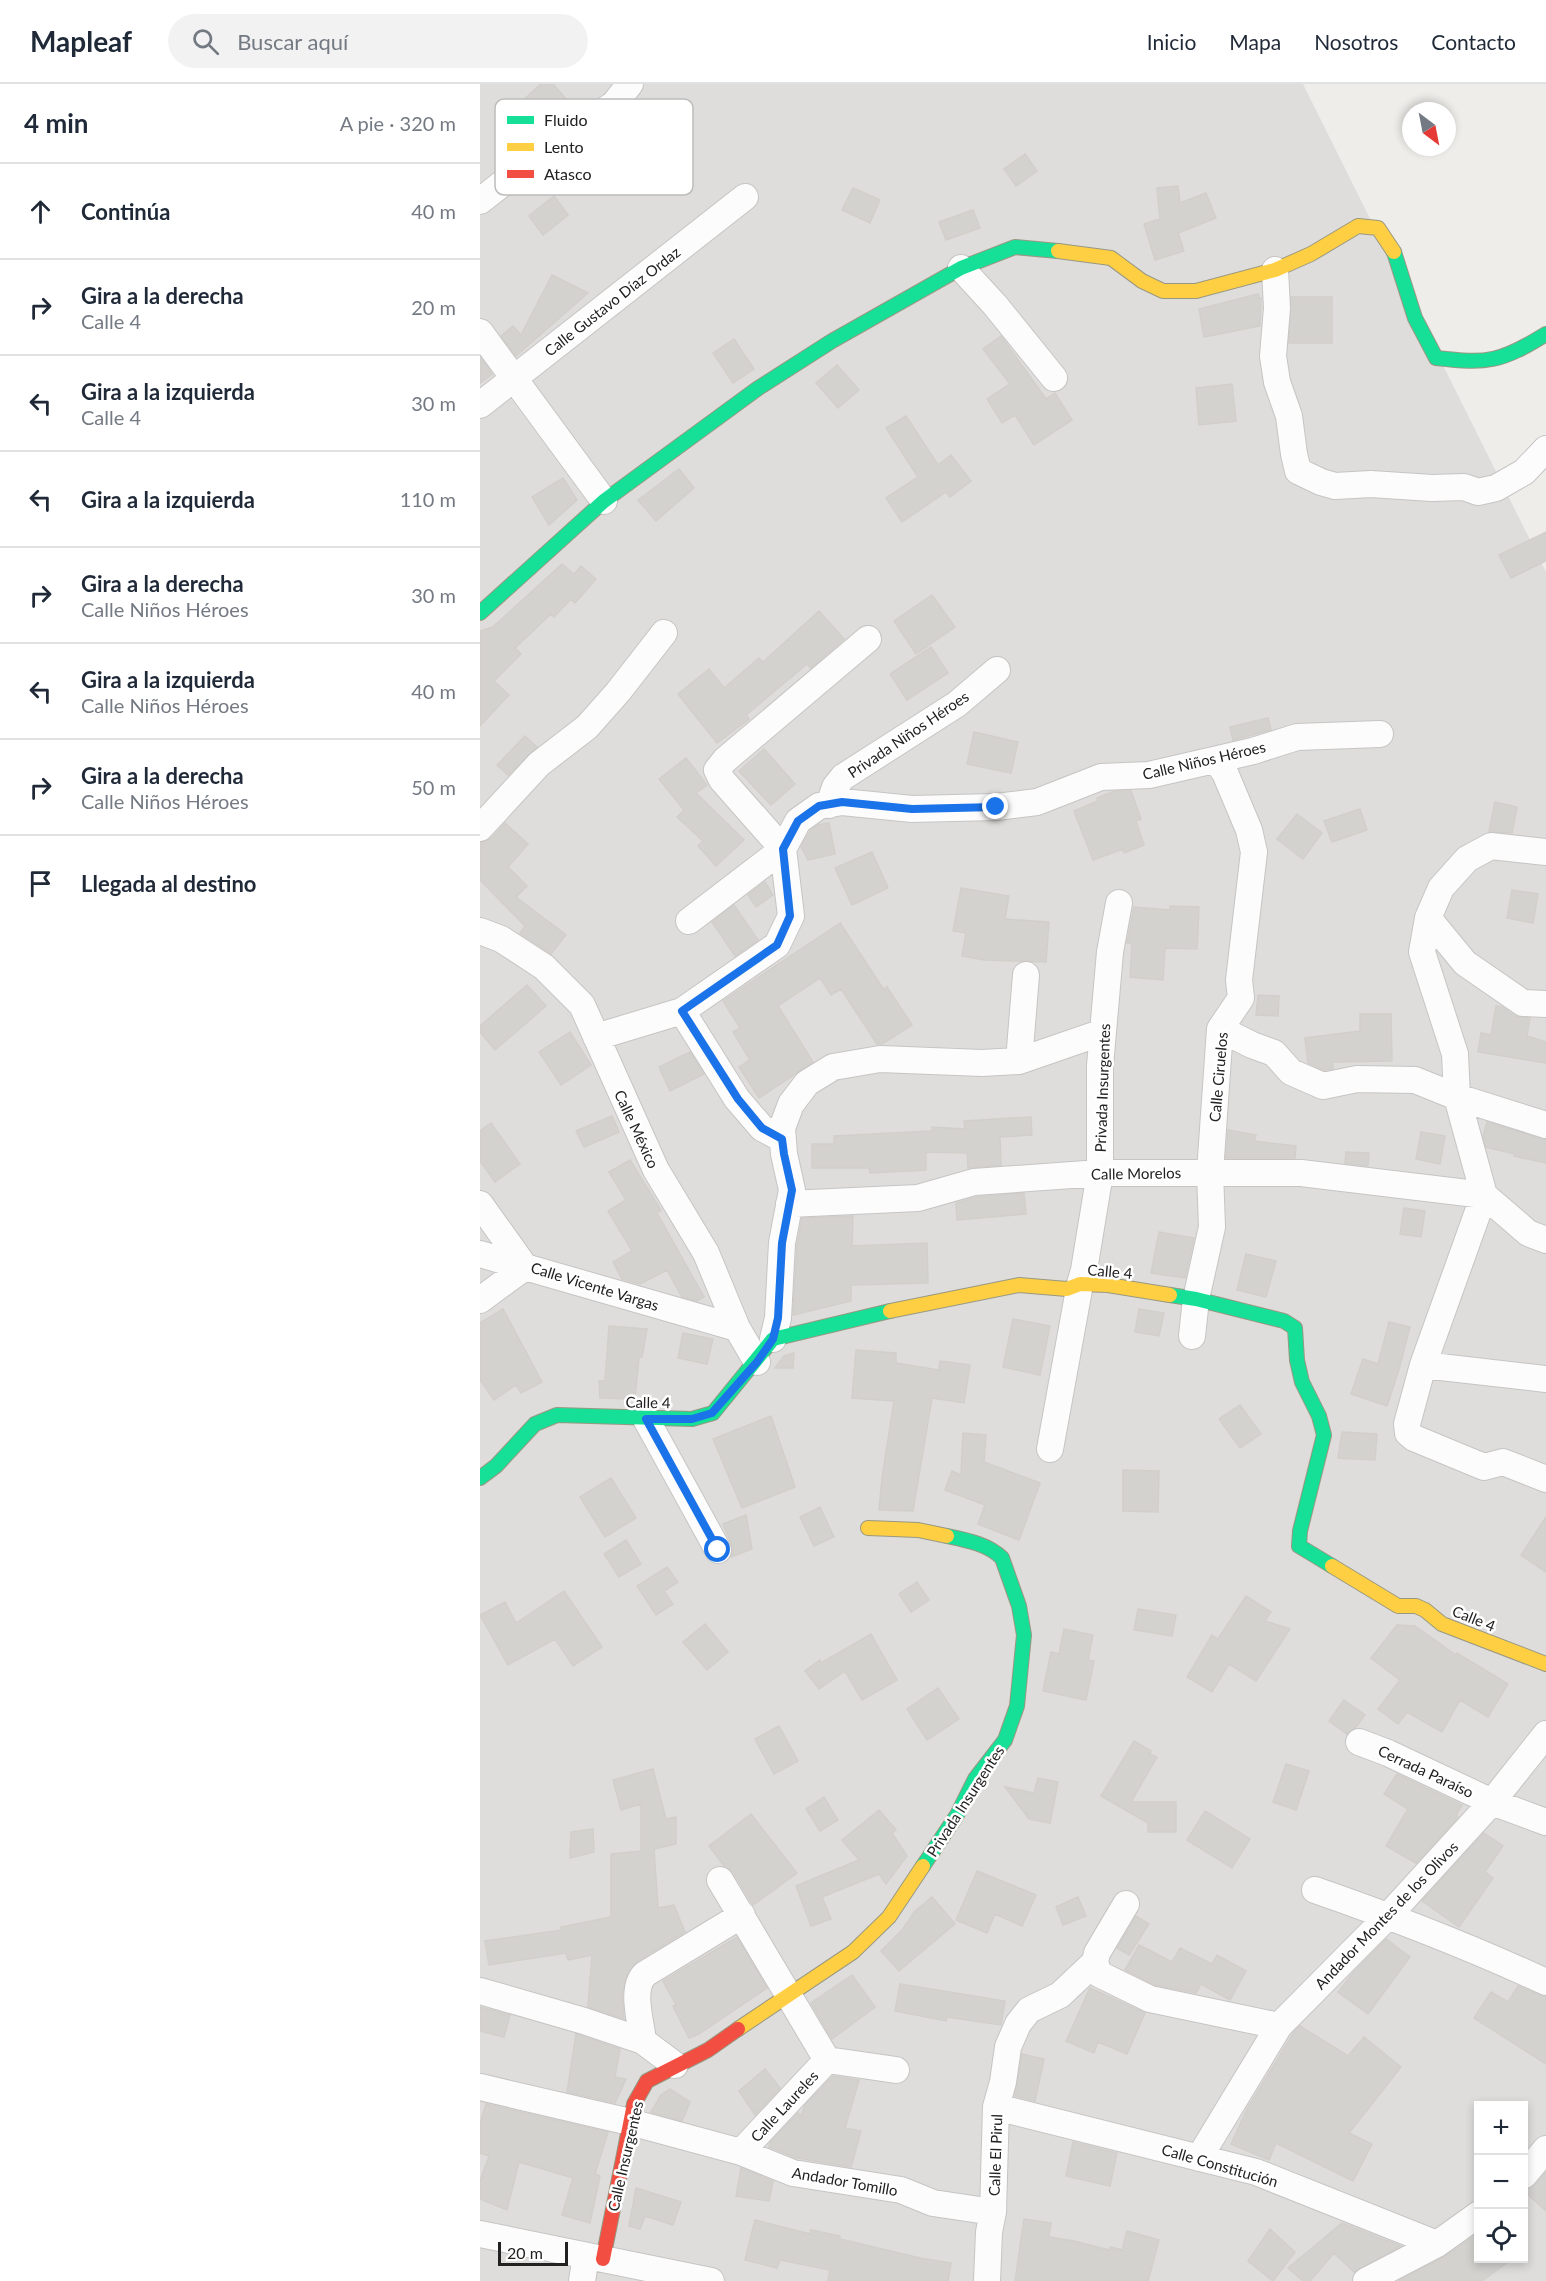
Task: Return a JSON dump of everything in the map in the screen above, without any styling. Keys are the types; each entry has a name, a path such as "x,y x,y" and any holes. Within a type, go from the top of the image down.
{"street":[{"path":"618,99 630,84"},
{"path":"480,201 495,189"},
{"name":"Calle Gustavo Díaz Ordaz","path":"480,405 745,197"},
{"path":"480,613 604,501 757,389 832,341 961,268 1015,247 1111,258 1142,281 1163,291 1196,291 1275,270 1311,254 1358,226 1377,228 1393,250 1415,318 1436,358 1469,362 1494,360 1546,334"},
{"path":"961,268 995,305 1054,378"},
{"path":"1275,270 1276,308 1273,357 1277,382 1289,417 1298,471 1335,486 1371,484 1432,488 1464,487 1478,492 1496,488 1524,472 1546,449"},
{"path":"480,332 604,501"},
{"path":"480,828 539,764 587,727 618,692 664,633"},
{"path":"596,1037 682,1011 777,945 790,916 783,849 722,780 717,770 725,760 868,639"},
{"name":"Privada Niños Héroes","path":"829,805 835,787 843,777 957,704 997,670"},
{"name":"Calle Niños Héroes","path":"783,849 798,821 819,806 842,802 912,809 996,807 1037,802 1101,777 1149,775 1253,752 1297,737 1380,734"},
{"name":"Calle Ciruelos","path":"1192,1336 1196,1299 1212,1227 1210,1172 1220,1029 1241,998 1239,980 1254,852 1249,830 1225,773 1216,760"},
{"path":"1546,852 1491,846 1467,859 1441,888 1428,918 1422,952 1455,1054 1457,1097 1485,1195 1528,1233 1546,1240"},
{"path":"689,921 783,849"},
{"name":"Privada Insurgentes","path":"1050,1449 1100,1173 1100,1066 1110,952 1119,903"},
{"path":"1428,918 1465,963 1524,1003 1546,1004"},
{"name":"Calle México","path":"480,931 501,939 544,967 582,1005 656,1170 706,1252 737,1328 757,1362"},
{"path":"1018,1061 1026,975"},
{"path":"682,1011 738,1099 762,1128 782,1139"},
{"path":"1220,1029 1274,1053 1291,1072 1323,1086 1357,1079 1415,1080 1457,1097 1546,1125"},
{"path":"773,1339 778,1318 782,1243 792,1190 784,1154 782,1128 791,1104 807,1083 833,1067 880,1059 982,1063 1018,1061 1103,1032"},
{"name":"Calle Morelos","path":"789,1204 918,1198 974,1182 1100,1173 1301,1173 1485,1195"},
{"path":"1485,1195 1423,1365 1407,1424 1408,1433 1414,1438 1484,1467 1503,1462 1546,1479"},
{"name":"Calle Vicente Vargas","path":"480,1204 525,1267 737,1328"},
{"path":"480,1254 525,1267"},
{"path":"480,1300 525,1267"},
{"name":"Calle 4","path":"480,1478 496,1466 535,1424 556,1415 692,1419 712,1413 757,1362 773,1339 923,1303 1019,1285 1067,1289 1080,1284 1108,1285 1196,1299 1284,1321 1295,1328 1297,1360 1302,1382 1319,1416 1324,1435 1300,1531 1299,1546 1398,1606 1416,1606 1425,1610 1442,1624 1546,1664"},
{"path":"1423,1365 1546,1379"},
{"path":"646,1419 718,1550"},
{"name":"Privada Insurgentes","path":"675,2065 708,2050 853,1952 889,1917 957,1815 975,1779 1005,1740 1017,1706 1024,1635 1019,1606 1002,1558 996,1552 967,1540 918,1530 868,1528"},
{"name":"Andador Montes de los Olivos","path":"1199,2158 1279,2026 1389,1915 1492,1802 1546,1734"},
{"name":"Cerrada Paraíso","path":"1359,1742 1388,1753 1492,1802 1546,1822"},
{"path":"720,1880 827,2060 896,2070"},
{"path":"1315,1890 1389,1915 1493,1957 1546,1982"},
{"path":"1126,1904 1097,1953 1095,1962 1100,1974 1150,1999 1279,2026"},
{"path":"643,2041 637,1990 639,1980 645,1974 742,1916"},
{"name":"Calle El Pirul","path":"987,2281 989,2232 993,2212 996,2107 1003,2082 1008,2046 1018,2024 1029,2010 1060,1995 1095,1962"},
{"path":"480,1992 584,2021 643,2041 675,2065"},
{"name":"Calle Laureles","path":"741,2152 827,2060"},
{"name":"Calle Insurgentes","path":"594,2257 634,2104 646,2081 675,2065"},
{"name":"Andador Tomillo","path":"480,2087 630,2122 741,2152 793,2173 901,2190 933,2203 993,2212"},
{"name":"Calle Constitución","path":"996,2107 1256,2172 1437,2244"},
{"path":"1528,2170 1546,2149"},
{"path":"1366,2281 1437,2244 1474,2218"},
{"path":"480,2234 707,2280"},
{"path":"582,2281 594,2257"}],"shaded area":[{"path":"480,84 1303,84 1546,572 1546,2281 480,2281"}],"building":[{"path":"541,84 553,84 566,99 524,99"},
{"path":"1025,154 1037,171 1016,186 1004,169"},
{"path":"1178,186 1180,203 1206,193 1216,218 1178,233 1184,251 1155,260 1144,224 1160,219 1157,188"},
{"path":"853,188 880,200 870,223 842,210"},
{"path":"554,196 568,215 543,235 529,216"},
{"path":"973,210 980,228 946,240 939,222"},
{"path":"552,275 588,293 516,356 501,336 513,326 521,335"},
{"path":"1258,294 1261,298 1260,326 1204,337 1199,309"},
{"path":"1291,297 1332,297 1332,343 1289,343"},
{"path":"1001,336 1046,399 1055,393 1072,420 1034,445 1015,415 1002,423 987,399 1010,384 983,349"},
{"path":"734,339 754,369 733,383 713,353"},
{"path":"480,357 492,374 480,383"},
{"path":"837,365 859,390 838,408 816,383"},
{"path":"1232,384 1236,421 1199,425 1196,388"},
{"path":"906,416 938,465 951,455 971,481 950,497 946,492 902,522 886,498 918,477 886,428"},
{"path":"679,469 694,488 656,521 638,500"},
{"path":"563,478 577,500 549,525 532,497"},
{"path":"1546,532 1546,561 1511,578 1499,555"},
{"path":"562,564 574,574 581,566 596,579 575,603 571,599 554,617 551,614 515,648 521,654 494,681 509,695 480,726 480,631 493,627"},
{"path":"932,595 955,627 916,654 894,621"},
{"path":"819,611 844,639 811,668 807,664 746,715 749,719 717,743 678,694 709,669 724,688 759,658 763,662"},
{"path":"931,647 948,673 907,700 890,674"},
{"path":"1268,718 1271,730 1233,740 1230,727"},
{"path":"974,732 1018,742 1011,773 967,764"},
{"path":"525,736 537,747 508,775 497,765"},
{"path":"764,749 795,784 771,805 739,771"},
{"path":"686,758 707,785 696,793 744,840 716,866 698,846 703,841 677,817 684,810 659,779"},
{"path":"1115,791 1131,791 1141,819 1136,821 1144,845 1124,853 1123,849 1093,860 1074,811"},
{"path":"1495,802 1517,807 1512,833 1489,832"},
{"path":"1360,809 1367,830 1332,842 1324,821"},
{"path":"1297,814 1322,833 1303,859 1277,839"},
{"path":"505,823 528,844 508,867 527,886 516,897 566,935 551,954 520,933 525,926 480,880 480,843 491,839"},
{"path":"829,823 835,854 808,860 801,847 810,831 818,825"},
{"path":"872,852 888,888 852,905 835,868"},
{"path":"765,882 773,895 756,907 748,895"},
{"path":"961,888 1009,896 1005,919 1049,922 1046,962 984,960 962,956 966,933 953,931"},
{"path":"1512,890 1538,894 1533,923 1507,918"},
{"path":"734,905 758,940 735,956 712,922"},
{"path":"1170,906 1199,907 1197,949 1165,948 1163,980 1130,977 1132,944 1127,943 1134,907 1170,910"},
{"path":"840,923 884,990 887,987 912,1025 882,1044 877,1044 841,989 831,995 820,978 778,1006 813,1062 759,1098 739,1067 750,1060 733,1032 740,1028 723,1001"},
{"path":"527,985 546,1006 495,1050 480,1032 480,1026"},
{"path":"1258,995 1279,996 1278,1016 1256,1015"},
{"path":"1496,1006 1502,1007 1515,1016 1530,1018 1527,1036 1546,1042 1546,1063 1478,1052 1481,1033 1491,1035"},
{"path":"1360,1014 1391,1014 1392,1061 1333,1062 1333,1069 1323,1070 1308,1063 1305,1038 1360,1031"},
{"path":"570,1032 591,1065 561,1085 539,1052"},
{"path":"690,1052 704,1074 670,1091 659,1067"},
{"path":"612,1116 619,1132 584,1147 576,1131"},
{"path":"1031,1117 1032,1135 1000,1137 1001,1165 968,1168 967,1153 926,1152 926,1170 870,1173 869,1168 812,1168 812,1144 834,1144 834,1136 932,1131 932,1127 965,1129 964,1121"},
{"path":"1487,1122 1546,1140 1546,1163 1486,1147 1483,1136"},
{"path":"491,1123 520,1164 495,1182 480,1161 480,1131"},
{"path":"1228,1130 1256,1135 1254,1141 1296,1146 1295,1158 1226,1158"},
{"path":"1421,1132 1445,1136 1440,1164 1416,1159"},
{"path":"1346,1152 1369,1153 1368,1166 1345,1163"},
{"path":"630,1160 661,1210 657,1213 704,1297 697,1301 682,1297 667,1270 640,1284 622,1279 613,1262 632,1251 608,1211 626,1200 609,1172"},
{"path":"1024,1193 1026,1214 957,1220 956,1203 977,1197"},
{"path":"1404,1208 1425,1211 1421,1237 1400,1234"},
{"path":"853,1216 852,1246 927,1243 928,1283 851,1285 851,1301 793,1315 797,1245 802,1218"},
{"path":"1159,1232 1194,1238 1185,1278 1151,1273"},
{"path":"1246,1254 1276,1261 1266,1297 1237,1290"},
{"path":"503,1309 542,1382 521,1393 516,1385 494,1400 480,1380 480,1323"},
{"path":"1139,1309 1164,1313 1159,1336 1135,1332"},
{"path":"1013,1319 1050,1326 1040,1375 1003,1367"},
{"path":"1389,1322 1410,1327 1387,1406 1351,1394 1363,1359 1378,1364"},
{"path":"609,1326 647,1329 642,1357 639,1357 635,1399 600,1398 599,1381 605,1381"},
{"path":"683,1333 713,1339 707,1364 678,1358"},
{"path":"856,1350 896,1353 896,1363 939,1370 940,1361 970,1365 964,1403 932,1398 913,1511 879,1510 894,1401 852,1398"},
{"path":"794,1353 793,1368 775,1368 784,1356"},
{"path":"1240,1405 1261,1434 1240,1448 1219,1419"},
{"path":"771,1416 795,1487 742,1508 713,1439"},
{"path":"1342,1432 1377,1434 1375,1460 1338,1458"},
{"path":"963,1433 986,1435 984,1462 1040,1483 1019,1540 978,1524 985,1505 945,1490 952,1471 961,1475"},
{"path":"1123,1470 1159,1471 1158,1512 1123,1511"},
{"path":"611,1478 636,1518 605,1537 580,1497"},
{"path":"820,1507 834,1537 814,1546 800,1517"},
{"path":"746,1515 752,1549 731,1557 733,1550 723,1524"},
{"path":"1546,1517 1546,1572 1521,1555"},
{"path":"626,1540 641,1564 619,1577 604,1554"},
{"path":"667,1567 678,1582 664,1591 673,1604 656,1615 637,1586"},
{"path":"917,1582 929,1600 911,1612 899,1594"},
{"path":"564,1591 602,1647 573,1666 555,1639 508,1665 480,1615 505,1602 516,1623"},
{"path":"1246,1596 1271,1612 1265,1621 1290,1629 1256,1681 1229,1664 1212,1692 1187,1677 1212,1635 1218,1639"},
{"path":"1138,1609 1176,1615 1172,1636 1134,1630"},
{"path":"705,1624 728,1652 707,1670 683,1642"},
{"path":"1397,1625 1415,1626 1456,1655 1457,1653 1508,1684 1488,1717 1460,1700 1442,1732 1407,1712 1398,1724 1378,1709 1400,1680 1371,1658"},
{"path":"1064,1629 1093,1635 1088,1660 1094,1661 1086,1700 1043,1691 1051,1652 1059,1654"},
{"path":"871,1634 897,1680 862,1700 845,1671 819,1689 805,1671 820,1660 821,1663"},
{"path":"938,1688 959,1719 927,1740 907,1709"},
{"path":"1344,1700 1365,1715 1347,1734 1329,1721"},
{"path":"779,1726 798,1761 774,1774 755,1739"},
{"path":"1134,1741 1157,1757 1131,1802 1176,1802 1176,1832 1148,1832 1148,1823 1101,1796"},
{"path":"1286,1764 1309,1771 1296,1810 1273,1802"},
{"path":"653,1769 666,1819 676,1817 676,1844 654,1849 658,1908 674,1905 685,1932 637,1961 628,1972 622,1995 624,2019 588,2007 592,1955 568,1960 566,1953 489,1965 485,1941 562,1930 561,1927 611,1917 611,1854 641,1851 641,1804 621,1810 613,1780"},
{"path":"1397,1774 1462,1805 1456,1815 1458,1817 1416,1863 1386,1846 1408,1809 1384,1794"},
{"path":"1038,1778 1058,1782 1050,1823 1029,1819 1005,1787 1034,1793"},
{"path":"824,1797 838,1820 820,1831 806,1809"},
{"path":"879,1810 896,1830 892,1833 907,1856 886,1884 879,1874 822,1897 831,1919 811,1926 796,1886 859,1860 842,1840"},
{"path":"1205,1811 1250,1839 1232,1868 1187,1840"},
{"path":"751,1814 797,1873 753,1905 733,1872 724,1866 709,1846"},
{"path":"593,1829 594,1852 570,1858 571,1832"},
{"path":"1484,1833 1503,1846 1485,1872 1493,1878 1459,1927 1422,1901"},
{"path":"977,1871 1036,1895 1022,1926 995,1914 987,1933 956,1920"},
{"path":"932,1897 955,1924 899,1971 881,1951 902,1930 915,1911"},
{"path":"1078,1897 1086,1916 1063,1925 1056,1907"},
{"path":"1136,1916 1149,1924 1129,1955 1117,1948"},
{"path":"737,1937 767,1988 699,2034 689,2038 673,2006 676,2005 663,1981"},
{"path":"1386,1939 1410,1957 1368,2014 1338,1992"},
{"path":"1139,1945 1172,1962 1180,1948 1212,1964 1217,1955 1246,1971 1230,2000 1201,1984 1196,1993 1155,1985 1125,1970"},
{"path":"852,1975 875,2007 832,2039 811,2003"},
{"path":"900,1984 1005,2001 1001,2025 947,2017 946,2021 895,2011"},
{"path":"1518,1986 1546,1997 1546,2064 1474,2018 1491,1992 1508,2002"},
{"path":"1090,1988 1145,2013 1127,2054 1098,2042 1094,2053 1066,2041"},
{"path":"480,2007 510,2015 504,2037 480,2031"},
{"path":"1300,2026 1348,2056 1364,2037 1401,2067 1349,2133 1372,2144 1353,2181 1276,2143 1269,2160 1231,2144 1247,2109 1294,2032"},
{"path":"576,2034 620,2049 615,2077 626,2079 615,2103 567,2092"},
{"path":"1022,2054 1044,2059 1035,2101 1015,2096"},
{"path":"765,2069 780,2088 755,2115 739,2091"},
{"path":"833,2076 859,2080 845,2128 861,2131 851,2167 797,2158 769,2147 770,2143 798,2113 801,2116 805,2105"},
{"path":"670,2089 690,2102 682,2121 651,2112 661,2095"},
{"path":"486,2104 608,2132 595,2174 600,2176 590,2223 562,2215 573,2178 519,2162 507,2210 480,2199 480,2181 489,2156 480,2153 480,2123"},
{"path":"1073,2142 1117,2153 1110,2186 1066,2176"},
{"path":"741,2168 773,2181 769,2201 736,2196"},
{"path":"1546,2172 1546,2211 1528,2195 1528,2189 1535,2185"},
{"path":"636,2188 681,2202 673,2225 645,2216 640,2229 629,2226"},
{"path":"1024,2219 1051,2223 1049,2237 1109,2250 1110,2247 1122,2250 1127,2231 1159,2240 1148,2281 1015,2281"},
{"path":"755,2220 810,2234 811,2230 840,2236 840,2239 951,2263 948,2281 828,2281 830,2270 780,2260 777,2268 745,2260"},
{"path":"1342,2223 1401,2246 1354,2272 1334,2253 1310,2281 1303,2281 1288,2268"},
{"path":"1270,2229 1295,2252 1273,2281 1248,2261"},
{"path":"1474,2236 1474,2263 1507,2263 1482,2281 1398,2281 1444,2257"}],"traffic: fast":[{"path":"480,613 604,501 757,389 832,341 961,268 1015,247 1058,251"},
{"path":"1394,252 1415,318 1436,358 1469,361 1494,359 1517,350 1546,334"},
{"path":"1170,1295 1196,1299 1284,1321 1295,1328 1297,1360 1302,1382 1319,1416 1324,1435 1300,1531 1299,1546 1332,1566"},
{"path":"480,1478 496,1466 535,1424 557,1415 692,1419 713,1413 773,1339 890,1311"},
{"path":"923,1866 957,1815 975,1779 1005,1740 1017,1706 1024,1635 1019,1606 1002,1558 983,1546 947,1536"}],"traffic: slow":[{"path":"1058,251 1111,258 1142,281 1163,291 1196,291 1275,270 1311,254 1358,226 1378,228 1394,252"},
{"path":"890,1311 1019,1285 1067,1289 1080,1284 1108,1285 1170,1295"},
{"path":"868,1528 918,1530 947,1536"},
{"path":"1332,1566 1398,1606 1416,1606 1425,1610 1442,1624 1546,1664"},
{"path":"738,2029 853,1952 889,1917 923,1866"}],"traffic: jam":[{"path":"603,2259 634,2104 647,2081 708,2050 738,2029"}],"route":[{"path":"718,1550 646,1419 692,1419 712,1413 757,1362 773,1339 778,1318 782,1243 792,1190 782,1139 762,1128 738,1099 682,1011 777,945 790,916 783,849 798,821 819,806 842,802 912,809 996,807"}]}
